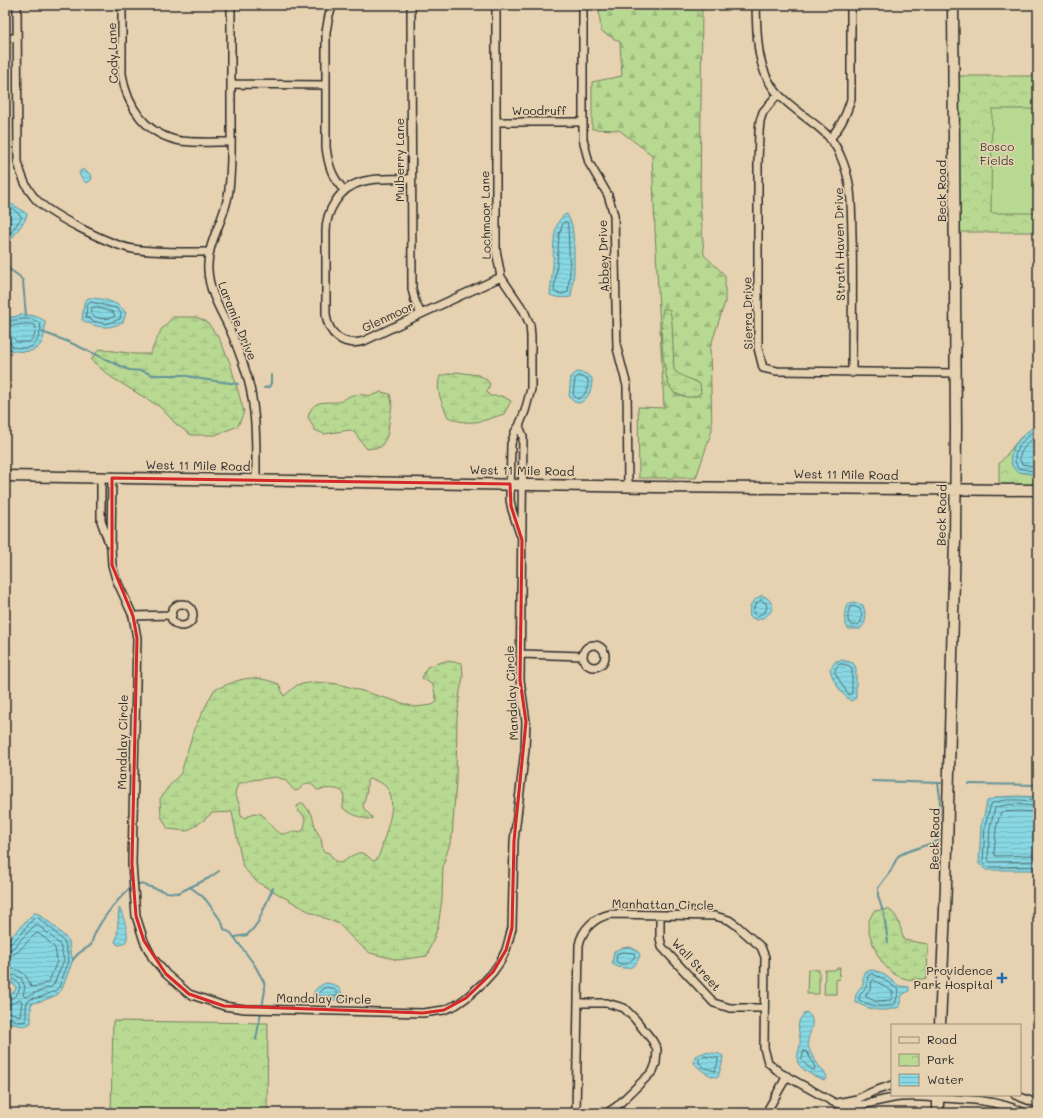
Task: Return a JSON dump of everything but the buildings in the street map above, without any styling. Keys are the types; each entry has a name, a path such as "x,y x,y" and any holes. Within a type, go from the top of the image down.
{"street":[{"path":"17,5 18,162 25,184 34,197 42,205 58,216 119,246 136,250 210,252"},
{"name":"Cody Lane","path":"122,5 122,74 130,104 141,120 158,132 179,140 190,142 231,142"},
{"name":"Laramie Drive","path":"231,5 231,172 228,201 210,252 208,269 211,287 232,333 250,388 254,408 256,435 256,480"},
{"path":"333,5 329,15 326,32 326,147 328,161 334,178 344,190"},
{"name":"Mulberry Lane","path":"411,5 412,289 415,301 421,314"},
{"name":"Lochmoor Lane","path":"496,5 496,250 501,277 524,311 531,331 531,389 525,411 511,442 511,506 522,540"},
{"name":"Strath Haven Drive","path":"756,5 756,34 760,58 767,78 778,94 797,111 823,130 840,155 849,176 853,264 852,373"},
{"path":"830,139 841,126 848,112 851,99 851,5"},
{"name":"Beck Road","path":"940,1024 946,886 956,490 953,5"},
{"name":"Abbey Drive","path":"584,6 583,139 587,158 608,195 614,215 616,343 618,356 627,386 628,486"},
{"path":"5,38 17,38"},
{"path":"231,84 326,85"},
{"name":"Sierra Drive","path":"778,94 763,112 759,132 758,348 760,361 763,368 777,371 852,373 956,373"},
{"name":"Woodruff","path":"496,122 583,122"},
{"name":"Glenmoor","path":"411,179 361,181 344,190 330,210 326,225 326,314 332,331 344,340 357,343 364,341 501,277"},
{"name":"Mandalay Circle","path":"112,478 112,565 116,580 133,616 136,625 137,638 134,705 132,864 136,916 146,946 152,957 166,974 189,994 224,1006 245,1009 434,1012 456,1005 466,998 493,972 506,950 512,928 514,841 525,750 526,722 520,680 523,436 519,426"},
{"name":"West 11 Mile Road","path":"5,476 628,486 1038,490"},
{"path":"101,478 102,521 111,547"},
{"path":"133,616 172,615"},
{"path":"520,654 583,656"},
{"name":"Manhattan Circle","path":"576,1113 579,945 582,934 593,922 604,915 611,914 715,916 730,920 736,925 761,947 764,952 766,964 764,1008 765,1056 778,1072 835,1103 854,1107 896,1096 938,1096 987,1101 1025,1113"},
{"name":"Wall Street","path":"660,915 660,938 662,947 714,1003 730,1008 764,1008"},
{"path":"578,1003 607,1004 624,1008 652,1040 656,1049 656,1063 653,1071 616,1107 607,1113"},
{"path":"766,1113 787,1076"},
{"path":"835,1103 857,1099 891,1085"},
{"path":"872,1092 874,1102"},
{"path":"938,1096 938,1113"},
{"path":"1018,1096 1038,1104"}],"highlighted area":[{"path":"112,478 510,484 511,506 522,540 520,680 526,722 514,841 512,928 506,950 493,972 466,998 444,1010 423,1013 224,1006 189,994 166,974 144,941 136,916 132,864 137,638 133,616 112,565"}],"green space":[{"path":"607,5 702,5 700,202 704,255 725,275 725,302 710,348 712,430 696,478 639,478 638,407 664,408 652,155 619,130 592,129 592,82 622,76 620,42 601,31 599,11"},
{"name":"Bosco Fields","path":"955,76 1038,76 1038,232 956,232"},
{"path":"992,109 1038,109 1038,213 991,213"},
{"path":"665,308 670,310 672,322 674,370 700,384 701,393 694,397 685,397 674,393 668,383 662,346 661,324 663,309"},
{"path":"173,317 196,317 207,322 219,338 230,363 244,412 238,426 215,435 191,435 176,424 160,407 111,377 91,360 99,349 135,354 150,354 161,330"},
{"path":"457,372 478,375 486,379 490,384 487,392 490,396 502,396 511,401 504,414 476,422 463,422 448,417 438,386 440,376"},
{"path":"381,392 390,394 392,404 387,436 381,447 367,449 354,432 350,430 324,434 315,430 308,417 313,407 319,403 339,402 352,395 370,395"},
{"path":"1033,428 1038,428 1038,488 999,488 999,464 1020,438"},
{"path":"445,661 462,663 463,677 457,718 456,781 452,837 443,865 442,899 438,927 427,956 398,960 370,953 353,939 339,924 310,912 257,882 243,867 232,812 212,813 187,831 168,829 161,816 160,799 181,773 194,729 214,690 239,680 252,678 279,684 284,696 297,685 314,682 339,684 415,707 432,705 437,702 433,685 422,678 427,667","holes":["276,777 285,780 295,791 308,783 311,783 317,790 333,789 342,791 344,794 343,808 356,816 368,819 372,819 372,817 363,806 367,790 367,781 369,779 379,782 386,787 392,802 390,819 379,855 376,860 373,861 363,853 360,853 353,855 341,863 335,861 329,853 323,851 321,838 316,830 312,815 303,803 297,806 298,811 303,815 305,821 301,832 292,831 284,834 279,833 275,831 261,814 254,813 245,818 241,816 240,806 235,793 238,784 252,780"]},
{"path":"888,909 895,915 904,940 928,944 927,978 917,980 900,977 887,968 881,961 873,944 868,923 874,911"},
{"path":"840,967 839,980 836,979 836,994 824,994 825,970 834,970"},
{"path":"808,969 819,970 819,994 807,994"},
{"path":"113,1021 268,1023 267,1113 111,1113"}],"water":[{"path":"81,170 84,170 91,175 92,179 89,182 86,183 79,174"},
{"path":"5,204 14,205 27,214 25,220 10,241 5,239"},
{"path":"567,214 572,225 574,272 571,297 560,298 550,295 554,237 558,222"},
{"path":"88,298 109,301 119,306 126,313 123,322 118,325 103,327 93,325 82,320 84,303"},
{"path":"22,314 36,316 45,321 45,330 41,344 37,348 26,352 10,350 5,340 5,316 14,317"},
{"path":"577,372 587,374 592,378 590,392 580,403 574,402 569,396 571,377"},
{"path":"1038,424 1038,476 1016,471 1012,464 1011,458 1015,444 1020,438"},
{"path":"762,595 769,600 772,608 769,614 757,620 750,617 750,606 753,601"},
{"path":"854,602 863,605 865,621 860,629 848,629 844,616 845,610 847,604"},
{"path":"842,660 853,663 856,668 856,698 851,701 838,687 830,669 836,661"},
{"path":"998,797 1038,797 1038,870 987,870 979,864 981,825 987,801"},
{"path":"119,908 126,926 127,937 123,944 118,945 115,942 117,937"},
{"path":"34,913 39,914 54,926 69,941 73,960 62,989 57,995 31,1004 31,1023 21,1026 5,1019 5,994 9,995 14,992 16,988 14,984 5,986 5,943"},
{"path":"630,947 640,954 633,966 629,968 621,968 612,964 614,951"},
{"path":"873,970 882,973 899,986 909,987 909,991 902,995 899,1007 887,1010 877,1010 855,1002 855,997 863,985 863,978 866,971"},
{"path":"326,983 336,986 340,990 342,993 342,1000 316,1000 313,998 315,990"},
{"path":"806,1012 812,1020 812,1028 808,1041 809,1049 813,1058 827,1076 825,1080 806,1071 797,1061 800,1045 800,1019"},
{"path":"706,1052 723,1056 718,1077 705,1073 694,1063 695,1056"}],"waterway":[{"path":"5,266 19,276 23,281 26,316"},
{"path":"42,332 69,342 129,370 143,371 153,375 183,375 238,384"},
{"path":"264,388 269,387 271,383 271,375"},
{"path":"872,781 941,783"},
{"path":"888,942 884,915 878,896 878,888 890,872 898,856 938,841 940,797 938,783"},
{"path":"969,784 1038,785"},
{"path":"136,884 141,884 166,892 178,893 209,878 219,871"},
{"path":"73,960 79,953 91,945 93,937 102,921 113,906 132,886"},
{"path":"190,887 206,900 222,922 224,929 231,933 254,964 264,982 265,990 262,1008"},
{"path":"235,937 247,935 253,929 258,922 273,888"},
{"path":"256,1040 261,1012"}],"place":[{"name":"Providence Park Hospital","path":"1002,978"}]}
